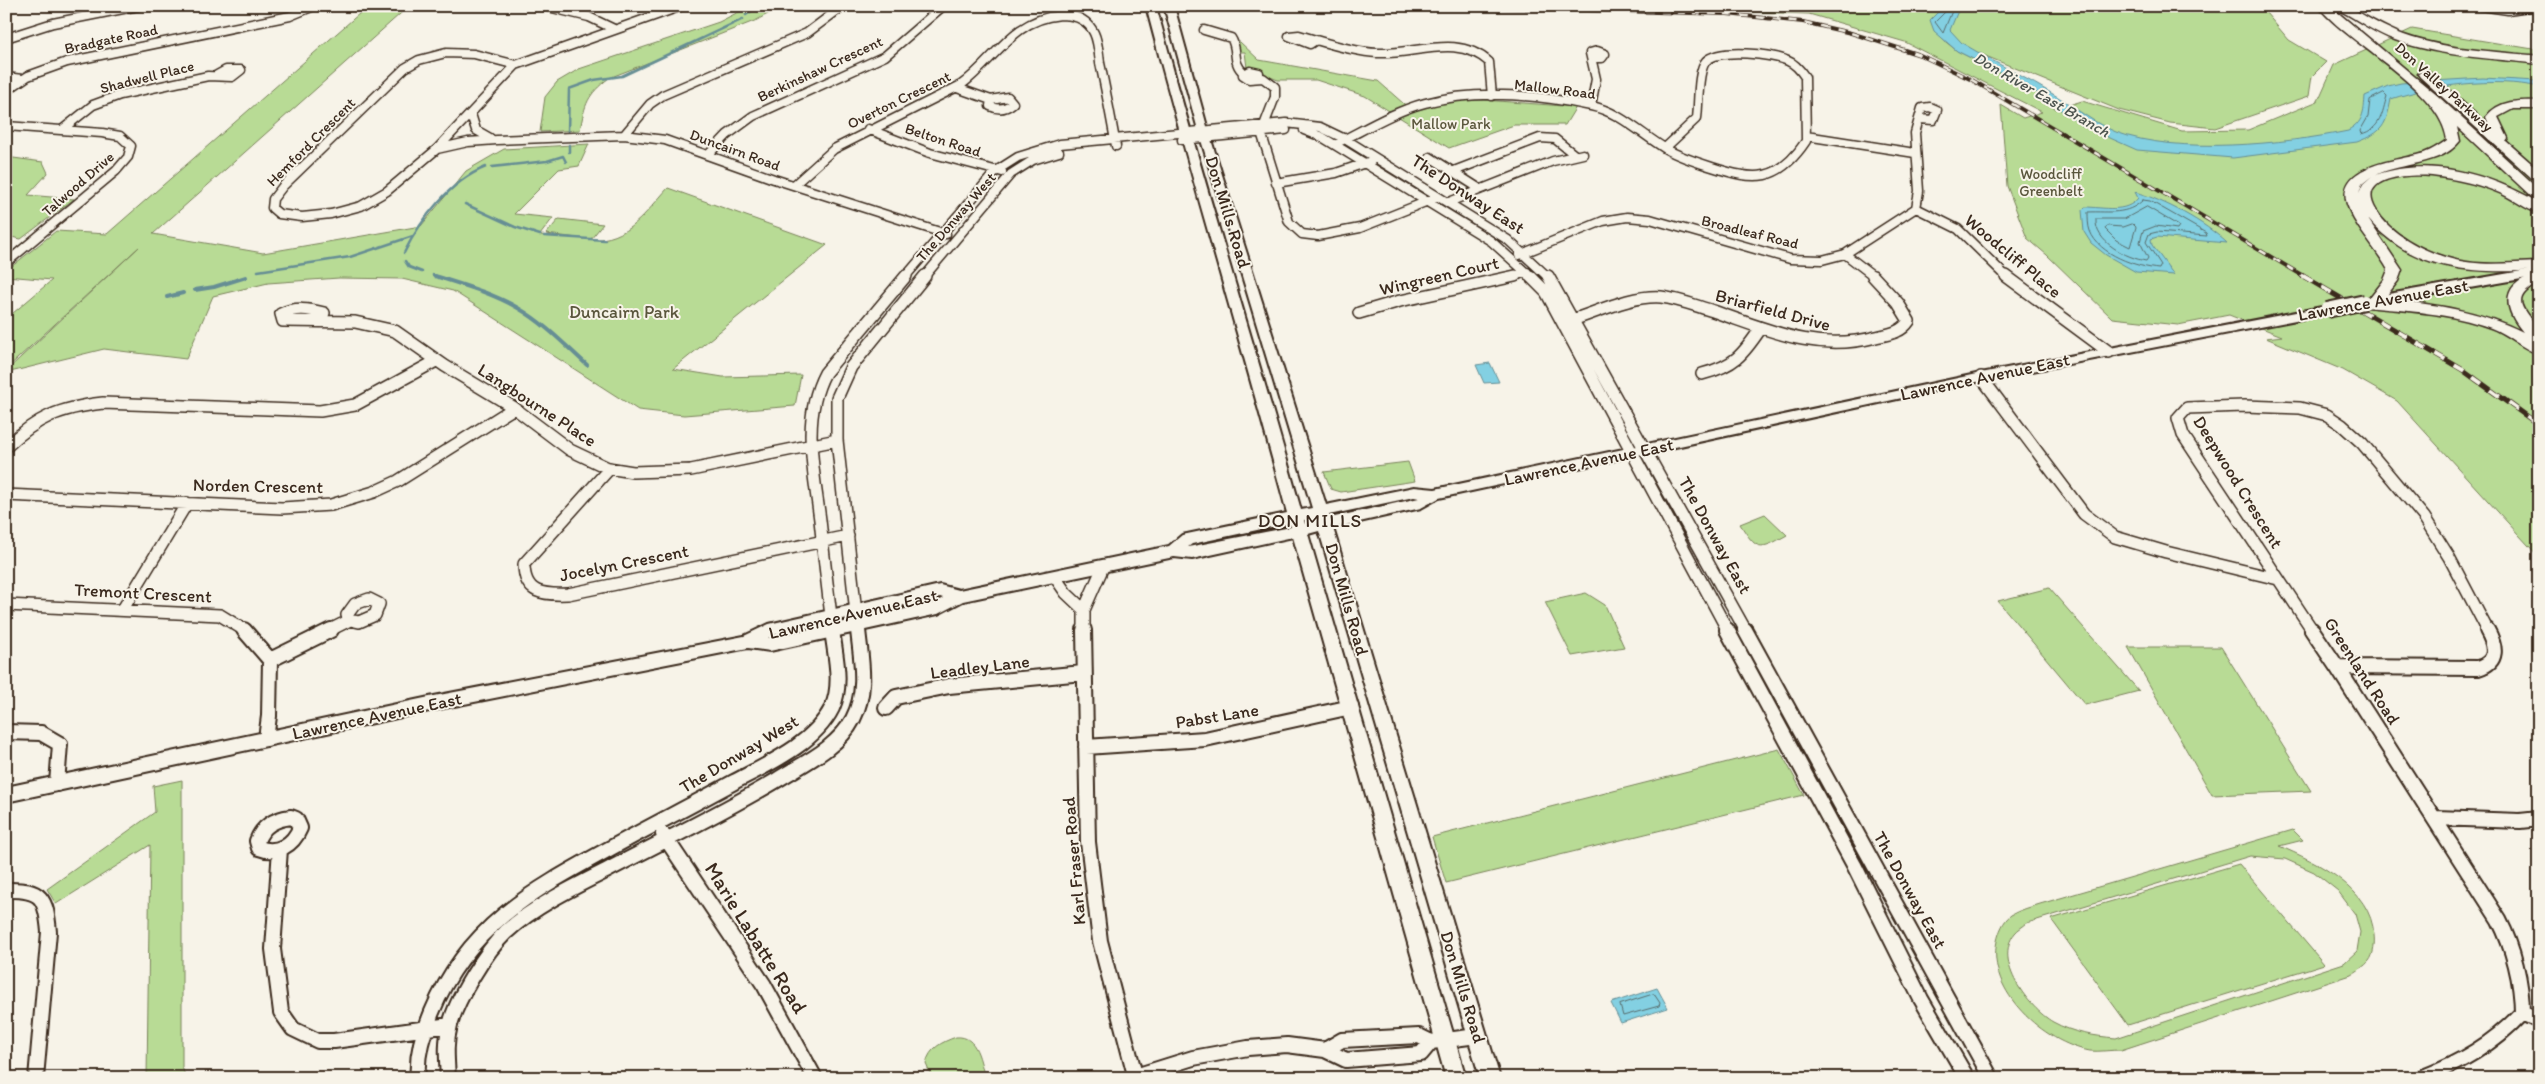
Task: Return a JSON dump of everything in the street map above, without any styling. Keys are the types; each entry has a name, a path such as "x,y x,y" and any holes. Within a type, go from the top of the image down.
{"highway":[{"name":"Don Valley Parkway","path":"2323,6 2435,100 2539,196"},
{"name":"Don Valley Parkway","path":"2343,8 2389,45"},
{"path":"2343,8 2399,37 2421,44 2451,50 2539,60"},
{"name":"Don Valley Parkway","path":"2417,68 2539,177"},
{"path":"2370,301 2391,281 2395,270 2386,253 2358,212 2353,202 2352,190 2357,180 2370,171 2443,150 2454,141 2453,129 2437,109 2435,100"},
{"path":"2512,152 2493,123 2493,114 2499,109 2512,106 2539,105"},
{"path":"2539,209 2494,186 2441,172 2394,173 2376,179 2367,188 2365,200 2368,209 2378,223 2402,242 2426,254 2471,267 2539,266"},
{"path":"2539,277 2518,290 2513,305 2522,323 2539,340"},
{"path":"2370,301 2465,314 2512,332 2539,349"}],"main road":[{"name":"Don Mills Road","path":"1151,6 1186,136 1261,390 1297,523 1351,707 1438,1041 1456,1078"},
{"name":"Don Mills Road","path":"1169,6 1204,134 1322,518 1490,1078"},
{"name":"Lawrence Avenue East","path":"6,795 434,703 748,642 770,645 830,623 855,618 938,608 960,596 1174,551 1192,553 1297,523 1421,503 1434,494 1981,377 2370,301 2539,272"}],"street":[{"path":"6,38 52,23 138,6"},
{"name":"Bradgate Road","path":"6,90 22,79 67,62 290,16 314,6"},
{"path":"544,6 589,17 614,29"},
{"path":"437,149 516,65 682,6"},
{"path":"624,135 650,104 663,94 807,33 843,6"},
{"name":"Berkinshaw Crescent","path":"708,155 732,131 758,113 884,56 943,6"},
{"path":"2481,6 2508,10 2536,6"},
{"name":"Overton Crescent","path":"794,185 834,149 868,129 958,88 1022,27 1035,19 1064,15 1078,17 1086,22 1095,34 1116,143"},
{"path":"1204,30 1229,36 1232,40 1236,68 1244,73 1256,71 1260,74 1259,77 1272,83 1276,92 1266,123 1261,132 1292,228 1298,233 1308,236 1367,227 1439,196"},
{"path":"1317,40 1379,53 1451,46 1478,51 1489,62 1492,96"},
{"name":"Hemford Crescent","path":"437,149 387,191 361,206 331,214 302,217 279,214 270,205 283,186 406,68 418,60 435,54 460,51 516,65"},
{"path":"1665,148 1694,122 1699,108 1702,66 1707,60 1721,54 1734,53 1781,59 1793,64 1802,72 1806,80 1804,127 1806,136 1916,153"},
{"path":"1591,106 1596,85 1594,58"},
{"name":"Shadwell Place","path":"63,130 93,105 110,98 217,75"},
{"path":"6,77 22,79"},
{"path":"958,88 992,100"},
{"name":"Mallow Road","path":"1334,144 1382,120 1428,102 1454,97 1492,96 1591,106 1616,115 1665,148 1736,175 1754,178 1767,176 1780,168 1802,148 1806,136"},
{"name":"Duncairn Road","path":"471,114 472,125 480,135 497,140"},
{"path":"1916,208 1919,191 1915,133 1920,119"},
{"name":"The Donway East","path":"1204,134 1266,123 1296,123 1320,127 1345,139 1508,240 1525,253 1548,276 1569,321 1588,372 1641,451 1730,600 1991,1078"},
{"name":"Talwood Drive","path":"6,126 120,136 131,146 128,158 116,171 6,263"},
{"name":"Belton Road","path":"868,129 930,152 1010,174"},
{"name":"The Donway East","path":"1204,134 1296,129 1311,132 1366,163 1491,241 1527,272 1569,321"},
{"name":"The Donway West","path":"448,1078 446,1053 450,1026 462,998 487,955 506,932 540,907 754,793 824,751 853,719 863,685 835,417 836,398 841,384 855,361 957,237 1018,167 1053,152 1204,134"},
{"name":"Duncairn Road","path":"437,149 468,142 497,140 624,135 665,140 794,185 957,237"},
{"path":"1449,202 1553,161 1579,154 1554,139 1540,138 1454,171"},
{"name":"The Donway West","path":"418,1078 418,1060 425,1029 439,991 462,955 494,920 522,898 584,862 743,777 805,739 830,711 835,700 838,680 830,623 812,445 812,416 816,391 825,373 941,233 996,171 1021,155 1036,149 1060,144 1116,143"},
{"path":"1430,157 1480,189"},
{"path":"1276,183 1325,176 1376,158"},
{"name":"Broadleaf Road","path":"1512,258 1603,221 1627,217 1650,219 1790,259 1822,260 1845,254 1916,208"},
{"name":"Woodcliff Place","path":"1916,208 1958,228 2009,279 2108,352"},
{"name":"Briarfield Drive","path":"1569,321 1642,299 1661,298 1683,302 1761,328 1815,342 1844,344 1896,332 1906,327 1909,321 1894,298 1860,264 1845,254"},
{"name":"Wingreen Court","path":"1359,313 1383,304 1463,289 1527,272"},
{"name":"Langbourne Place","path":"320,320 338,324 362,324 396,331 436,361 514,408 582,457 610,468 639,472 670,471 751,459 837,440"},
{"path":"1702,374 1735,362 1748,350 1761,328"},
{"path":"837,358 855,361"},
{"path":"6,447 30,424 42,416 77,404 103,403 310,412 355,405 436,361"},
{"path":"1981,377 2084,514 2115,537 2166,552 2278,579"},
{"name":"Deepwood Crescent","path":"2278,579 2183,435 2178,418 2186,408 2195,406 2300,408 2325,413 2339,421 2357,437 2416,504 2471,599 2492,641 2495,653 2492,660 2484,667 2471,670 2337,667"},
{"name":"Norden Crescent","path":"6,495 282,508 343,503 374,492 414,473 514,408"},
{"name":"The Donway East","path":"1641,451 1714,603 1767,707 1832,824 1921,999 1967,1078"},
{"name":"Jocelyn Crescent","path":"610,468 524,564 523,576 529,586 547,596 568,594 848,536"},
{"path":"123,609 187,503"},
{"name":"Karl Fraser Road","path":"1103,567 1084,610 1083,672 1088,842 1100,942 1132,1076"},
{"path":"1055,577 1066,593 1084,610"},
{"name":"Greenland Road","path":"2278,579 2436,818 2508,938 2522,998 2522,1013"},
{"path":"1714,603 1730,600"},
{"name":"Tremont Crescent","path":"6,605 220,615 246,631 270,660"},
{"path":"266,739 269,716 270,660 350,620"},
{"name":"Leadley Lane","path":"886,708 896,697 950,686 1083,672"},
{"path":"1767,707 1787,704"},
{"name":"Pabst Lane","path":"1086,747 1205,739 1351,707"},
{"path":"6,732 41,733 60,744 57,784"},
{"path":"743,777 754,793"},
{"path":"2436,818 2520,822 2539,819"},
{"path":"1832,824 1849,820"},
{"name":"Marie Labatte Road","path":"657,824 764,985 815,1078"},
{"path":"280,849 273,949 280,1012 293,1029 318,1041 334,1041 450,1026"},
{"path":"6,890 30,889 42,898 48,913 49,932 36,1078"},
{"path":"1899,953 1921,950"},
{"path":"462,955 487,955"},
{"path":"2421,1078 2447,1068 2486,1048 2522,1013 2539,1021"},
{"path":"1132,1076 1193,1058 1248,1048 1287,1045 1325,1050 1346,1060 1421,1054 1438,1041 1477,1036"}],"green space":[{"name":"Duncairn Park","path":"368,6 409,6 153,234 263,253 421,226 466,171 504,149 589,144 579,166 559,169 514,214 553,218 540,235 578,238 546,234 559,219 603,224 591,239 604,239 615,236 635,224 668,188 827,245 673,369 723,377 801,375 795,406 684,415 638,410 453,291 402,279 339,278 268,283 213,296 186,359 104,349 6,373 139,247 6,369 6,319 52,280 6,276 6,271 56,231 107,234"},
{"path":"750,6 782,6 757,20 609,78 591,95 580,130 540,132 545,97 557,82 579,69 719,22"},
{"name":"Woodcliff Greenbelt","path":"1599,6 2260,6 2289,40 2326,62 2312,76 2309,96 2215,128 2170,123 2119,110 1941,38 1957,51 2029,87 2056,109 2082,101 2182,131 2248,130 2318,101 2334,65 2412,29 2539,50 2539,557 2397,401 2343,370 2266,338 2282,336 2229,315 2178,325 2112,318 2027,238 2007,186 2001,105 2023,118 2042,112 1905,42 1809,14"},
{"name":"Mallow Park","path":"1237,42 1240,42 1259,60 1378,81 1404,104 1420,108 1450,101 1484,100 1576,107 1565,125 1514,125 1449,148 1365,96 1316,80 1278,80 1247,68 1245,52 1238,52"},
{"path":"6,157 43,162 48,173 28,195 74,199 21,239 6,236"},
{"path":"1408,462 1415,481 1341,492 1331,489 1324,472"},
{"path":"1765,514 1787,535 1770,544 1759,546 1755,544 1740,524"},
{"path":"2049,588 2139,691 2085,705 1998,601"},
{"path":"1586,593 1605,605 1624,647 1572,656 1545,602"},
{"path":"2128,647 2221,647 2311,791 2212,795"},
{"path":"1779,749 1804,795 1446,883 1432,837"},
{"path":"182,780 182,1067 186,1078 147,1078 150,845 56,904 47,889 155,812 153,786"},
{"path":"2293,830 2303,840 2279,846 2325,869 2353,890 2371,918 2374,948 2369,961 2351,975 2121,1050 2090,1051 2072,1046 2037,1026 2009,996 2000,978 1996,960 1997,941 2002,927 2011,915 2040,904","holes":["2250,856 2285,859 2314,872 2338,891 2355,914 2360,932 2357,951 2344,963 2116,1038 2083,1033 2053,1022 2034,1006 2016,983 2008,957 2009,944 2015,933 2027,923"]},
{"path":"2239,864 2324,964 2128,1025 2051,919"},
{"path":"956,1037 969,1040 974,1045 985,1078 932,1078 926,1064 930,1054 941,1044"}],"water":[{"name":"Don River East Branch","path":"1944,6 1960,6 1950,30 1962,43 2116,132 2141,139 2169,143 2231,145 2263,143 2348,131 2360,121 2365,96 2388,86 2401,83 2483,78 2537,81 2539,87 2503,83 2464,84 2445,86 2391,99 2382,127 2373,135 2357,142 2233,158 2137,150 2083,126 2029,87 1957,51 1934,31 1930,20"},
{"path":"2135,192 2159,200 2184,213 2207,227 2227,243 2157,237 2151,239 2152,245 2174,275 2136,272 2106,255 2091,243 2084,232 2082,210 2085,207 2121,208 2127,206 2138,198"},
{"path":"1490,363 1499,382 1484,383 1476,365"},
{"path":"1657,988 1668,1008 1621,1023 1611,1003"}],"waterway":[{"path":"746,15 758,6"},
{"path":"568,132 569,89 594,80 622,76 743,19"},
{"path":"569,145 569,152"},
{"path":"492,167 547,161 563,156 566,162"},
{"path":"404,253 419,227 438,202 460,182 486,167"},
{"path":"465,204 515,227 540,235"},
{"path":"258,271 350,257 413,236"},
{"path":"544,236 605,240"},
{"path":"405,261 409,267 422,272"},
{"path":"433,275 439,277"},
{"path":"435,276 488,294 518,308 545,327 587,365"},
{"path":"195,290 214,287 246,277"},
{"path":"167,297 183,293"}],"railway":[{"path":"1453,6 1727,14 1803,22 1851,33 1920,55 1972,80 2305,277"},
{"path":"2303,276 2463,370 2539,425"}],"district":[{"name":"DON MILLS","path":"1310,520"}]}
